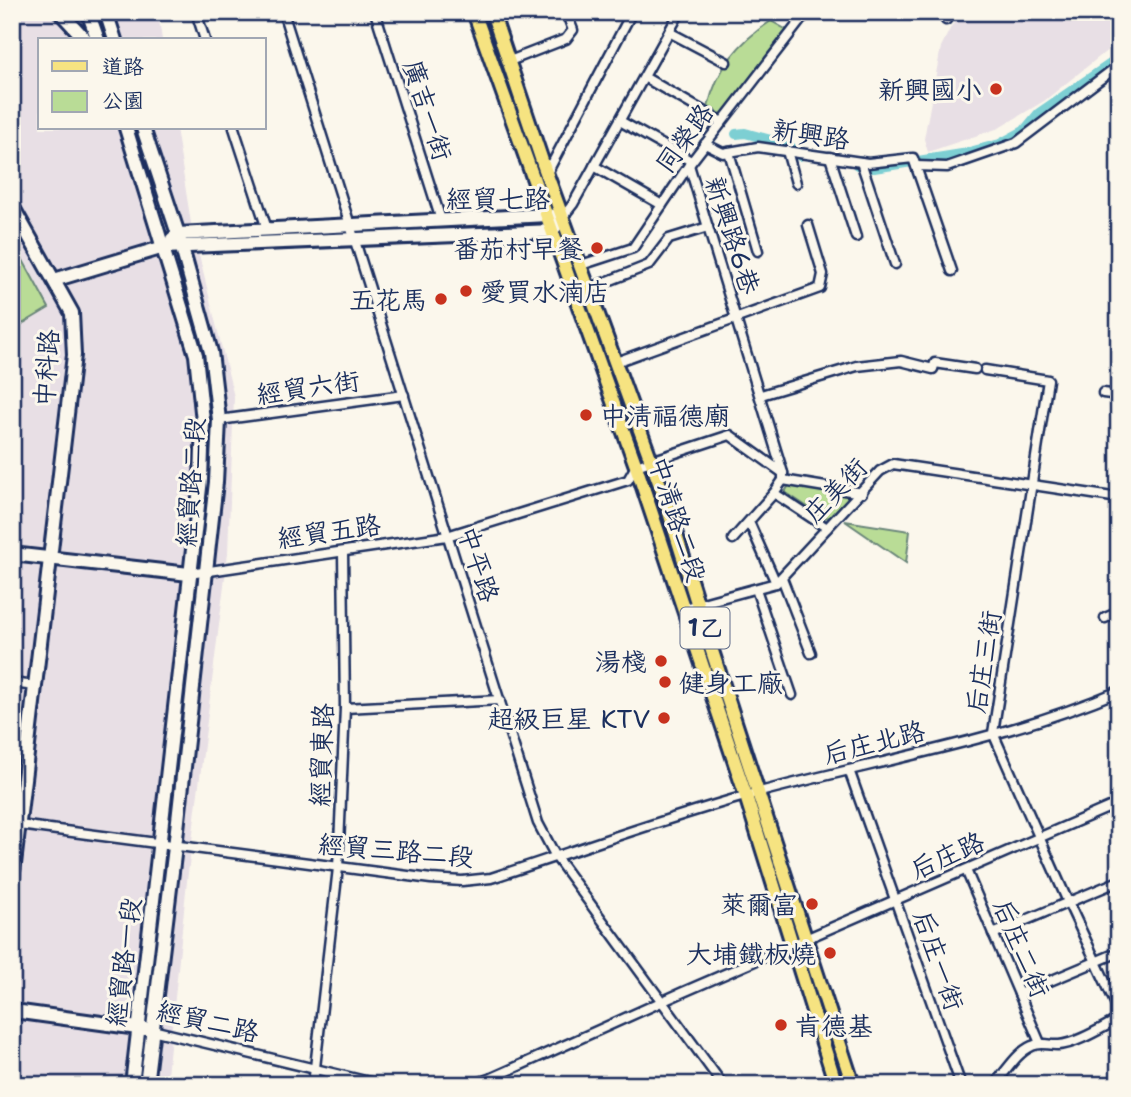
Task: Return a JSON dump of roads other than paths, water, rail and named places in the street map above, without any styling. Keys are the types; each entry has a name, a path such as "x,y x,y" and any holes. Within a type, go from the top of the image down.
{"main road":[{"name":"中清路二段","path":"474,12 684,608 836,1085"},
{"name":"中清路二段","path":"492,12 562,218 652,461 853,1085"}],"street":[{"path":"60,12 84,38"},
{"path":"88,12 97,38"},
{"path":"106,12 114,38"},
{"path":"195,12 204,38"},
{"name":"中平路","path":"283,12 538,823 556,857 723,1085"},
{"name":"廣吉一街","path":"375,12 441,220"},
{"path":"507,62 566,39 573,30 566,12"},
{"path":"535,186 547,175 632,12"},
{"path":"562,218 573,204 680,12"},
{"name":"同榮路","path":"581,265 633,248 690,163 807,12"},
{"path":"669,32 726,62"},
{"name":"新興路","path":"705,144 723,153 758,148 861,162 914,162 947,167 1016,143 1119,65"},
{"path":"644,76 722,122"},
{"path":"620,121 690,163"},
{"name":"經貿路二段","path":"127,130 196,355 203,421 201,479 160,845"},
{"name":"經貿路二段","path":"144,130 180,240 211,352 219,420 216,482 176,847"},
{"path":"235,130 267,229"},
{"path":"787,151 796,183"},
{"path":"729,152 758,251"},
{"path":"830,157 856,237"},
{"path":"861,162 895,264"},
{"path":"914,162 952,271"},
{"name":"新興路6巷","path":"690,163 783,476"},
{"path":"594,166 662,205"},
{"name":"中科路","path":"12,206 72,313 74,355 35,686 14,825 12,881"},
{"name":"經貿七路","path":"547,215 562,218 552,231 355,239 180,240 267,229 547,215"},
{"path":"617,362 820,288 823,274 808,225"},
{"path":"589,289 649,265 669,239 708,227"},
{"path":"54,280 180,240"},
{"path":"761,395 857,366 901,361 933,369 935,363 975,369"},
{"name":"后庄三街","path":"985,370 1048,380 993,733 1119,1011"},
{"path":"1104,393 1119,396"},
{"name":"經貿六街","path":"219,420 404,395"},
{"name":"經貿五路","path":"12,554 189,574 447,536 628,480 636,466 730,435 783,476"},
{"name":"庄美街","path":"779,580 880,471 893,464 1119,498"},
{"path":"733,539 774,493 783,476 862,493"},
{"path":"774,493 827,528"},
{"path":"749,522 779,580 811,653"},
{"name":"經貿東路","path":"313,1085 338,868 345,708 343,552"},
{"path":"684,608 756,589 779,580"},
{"path":"756,589 792,695"},
{"path":"1105,618 1119,612"},
{"path":"12,683 35,686"},
{"name":"后庄北路","path":"760,793 993,733 1087,705 1119,691"},
{"path":"345,708 500,700"},
{"name":"后庄一街","path":"849,770 961,1085"},
{"name":"經貿三路二段","path":"14,825 338,868 462,881 491,878 760,793"},
{"name":"后庄路","path":"792,944 1118,805"},
{"name":"經貿路一段","path":"132,1085 160,845"},
{"name":"經貿路一段","path":"146,1085 176,847"},
{"name":"后庄二街","path":"966,870 1040,1043"},
{"path":"993,934 1119,881"},
{"path":"472,1085 792,944"},
{"path":"1019,994 1119,952"},
{"name":"經貿二路","path":"15,1011 152,1030 382,1085"},
{"path":"994,1085 1027,1048 1040,1043 1059,1045 1119,1019"}],"waterway":[{"path":"857,165 874,168 962,154 1000,144 1024,131 1039,113 1119,58"},
{"path":"736,134 745,133 789,145 800,156"}],"place":[{"name":"新興國小","path":"996,89"},
{"name":"番茄村早餐","path":"597,248"},
{"name":"愛買水湳店","path":"466,291"},
{"name":"五花馬","path":"441,299"},
{"name":"中清福德廟","path":"586,415"},
{"name":"湯棧","path":"661,661"},
{"name":"健身工廠","path":"665,682"},
{"name":"超級巨星 KTV","path":"664,718"},
{"name":"萊爾富","path":"812,904"},
{"name":"大埔鐵板燒","path":"830,953"},
{"name":"肯德基","path":"781,1025"}]}
